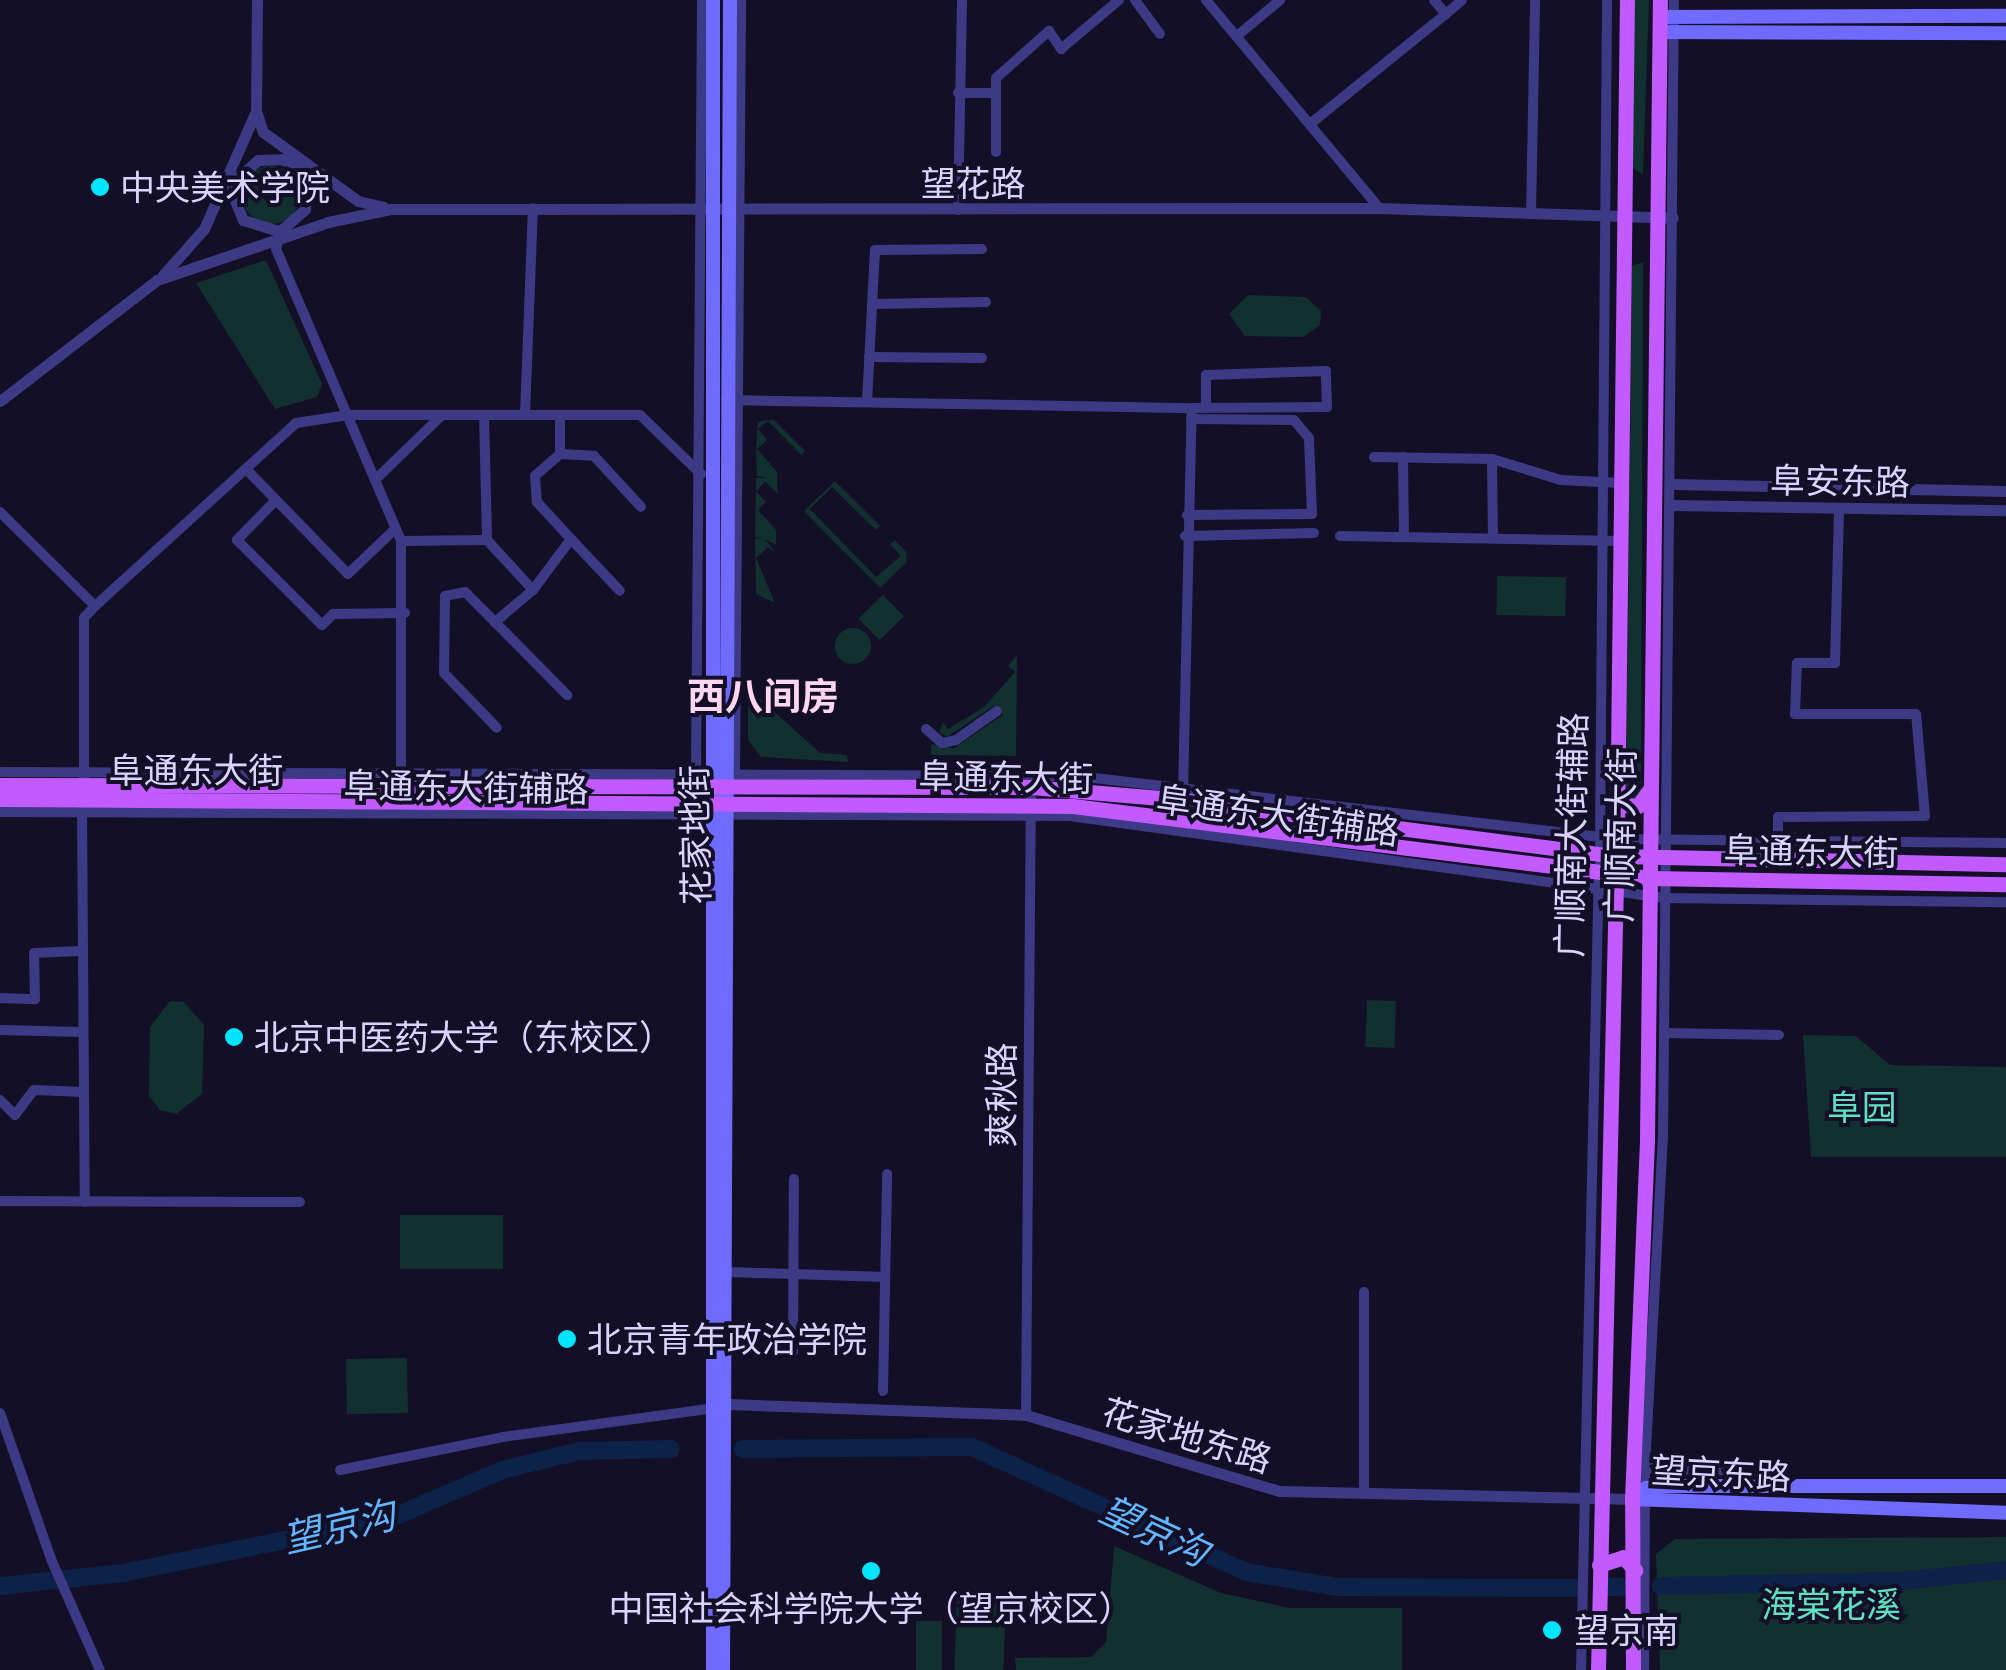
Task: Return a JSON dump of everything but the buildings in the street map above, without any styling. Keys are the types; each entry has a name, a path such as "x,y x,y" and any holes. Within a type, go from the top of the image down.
{"main road":[{"name":"花家地街","path":"713,1670 728,1272 712,484 727,211 714,0"},
{"name":"花家地街","path":"717,776 731,400 727,211 730,0"},
{"name":"广顺南大街","path":"1601,1668 1591,1495 1602,1429 1608,847 1618,791 1626,0"},
{"name":"广顺南大街","path":"1633,1668 1641,1496 1634,1428 1657,879 1650,789 1663,584 1657,272 1665,218 1658,162 1667,16"},
{"path":"1667,16 2006,16"},
{"path":"1667,16 2006,32"},
{"path":"1626,161 1634,177 1644,178 1658,162"},
{"path":"1625,272 1634,256 1646,257 1657,272"},
{"name":"阜通东大街","path":"0,799 83,792 401,780 717,776 1031,781 1183,794 1608,847 2006,864"},
{"name":"阜通东大街","path":"0,785 83,792 719,810 1188,817 1608,883 1657,879 2006,884"},
{"path":"1618,791 1626,805 1638,806 1650,789"},
{"name":"花家地街","path":"719,810 724,1670"},
{"path":"1602,1429 1614,1437 1634,1428"},
{"name":"望京东路","path":"1641,1496 2006,1486"},
{"name":"望京东路","path":"1641,1496 2006,1513"},
{"path":"1598,1565 1624,1557 1635,1570"}],"street":[{"path":"0,400 158,280 197,240 256,111 258,0"},
{"path":"702,0 696,210 700,473 717,776 900,768 1031,781"},
{"path":"727,211 741,0"},
{"path":"958,210 962,0"},
{"path":"996,152 996,78 1049,32 1061,49 1118,0"},
{"path":"1135,0 1160,34"},
{"path":"1206,0 1379,208"},
{"path":"1237,36 1280,0"},
{"path":"1434,0 1446,14"},
{"path":"1310,124 1462,0"},
{"path":"1531,214 1534,0"},
{"name":"广顺南大街辅路","path":"1608,0 1602,542 1608,847"},
{"path":"1667,16 1665,218 1673,506 1663,584 1657,848 1778,841 2006,844"},
{"path":"958,93 996,93"},
{"path":"240,150 237,210 253,228 277,234 299,220 308,197 256,111"},
{"path":"275,142 358,201 391,209"},
{"path":"220,194 258,160 314,171"},
{"path":"526,415 533,208"},
{"name":"望花路","path":"158,280 255,246 277,234 294,234 391,209 1379,208 1665,218"},
{"path":"277,234 401,540 405,613 401,780"},
{"path":"867,402 875,250 982,250"},
{"path":"872,304 986,302"},
{"path":"870,357 982,358"},
{"path":"1192,414 1206,408 1326,407 1326,371 1206,375 1206,408"},
{"path":"731,400 1294,420 1309,438 1312,514 1187,515"},
{"path":"1183,794 1185,536 1192,414"},
{"path":"86,1202 80,950 84,618 296,423 348,415 640,415 712,484"},
{"path":"375,480 441,415"},
{"path":"484,415 487,540 534,590"},
{"path":"560,415 560,454"},
{"path":"620,591 536,502 535,476 560,454 594,456 641,507"},
{"path":"1374,457 1492,458 1562,480 1621,483"},
{"path":"1403,457 1404,535"},
{"path":"1492,458 1492,538"},
{"path":"246,469 348,574 396,528"},
{"name":"阜安东路","path":"1673,484 2006,491"},
{"path":"1697,505 1698,484"},
{"path":"276,500 237,540 322,625 333,614 405,613"},
{"name":"阜安东路","path":"1673,506 2006,510"},
{"path":"1778,841 1778,817 1925,816 1916,714 1795,714 1797,663 1835,663 1839,510"},
{"path":"0,512 95,606"},
{"path":"1185,536 1314,533"},
{"path":"1340,536 1620,541"},
{"path":"495,622 534,590 570,539"},
{"path":"401,540 487,540"},
{"path":"498,728 444,674 445,596 465,592 567,695"},
{"path":"926,730 942,743 956,740 997,711"},
{"path":"0,772 83,792"},
{"name":"爽秋路","path":"1026,1415 1031,781"},
{"path":"0,812 83,792"},
{"path":"1608,883 1656,897 2006,902"},
{"name":"广顺南大街辅路","path":"1581,1670 1591,1495 1608,883"},
{"path":"1633,1668 1664,1138 1664,1033 1656,897"},
{"path":"0,998 36,999 34,953 80,950"},
{"path":"0,1030 82,1032"},
{"path":"1664,1033 1778,1035"},
{"path":"0,1100 15,1114 34,1090 83,1092"},
{"path":"883,1392 886,1174"},
{"path":"793,1352 794,1180"},
{"path":"0,1201 300,1202"},
{"path":"728,1272 885,1277"},
{"path":"1364,1292 1364,1493"},
{"path":"340,1470 503,1437 722,1406"},
{"name":"花家地东路","path":"722,1406 1026,1415 1278,1491 1641,1496"},
{"path":"0,1413 51,1559 100,1670"},
{"path":"1645,1468 1776,1472"}],"green space":[{"path":"1634,0 1649,0 1643,174 1632,168"},
{"path":"271,166 292,174 300,195 292,216 271,224 250,216 242,195 250,174"},
{"path":"266,260 322,384 317,397 275,409 196,283"},
{"path":"1643,262 1641,795 1636,801 1626,797 1632,266"},
{"path":"1248,295 1306,297 1321,311 1320,325 1303,337 1245,336 1229,314"},
{"path":"774,420 805,451 801,455 768,421 758,429 767,440 757,449 777,472 778,494 765,482 756,491 766,502 758,510 776,530 776,545 765,539 776,554 768,547 756,558 775,603 756,594 755,539 761,538 755,537 756,478 768,478 757,476 756,449 758,424 760,421"},
{"path":"835,481 880,526 876,530 832,487 810,509 876,577 901,556 890,544 895,540 906,552 907,562 880,588 804,511"},
{"path":"1497,576 1566,577 1565,616 1496,615"},
{"path":"883,595 904,617 879,640 859,619"},
{"path":"853,628 866,633 871,646 866,659 853,664 840,659 835,646 840,633"},
{"path":"1017,655 1016,756 931,755 931,744 954,748 1003,715 995,705 947,737 939,732 943,722 948,729 984,707 1015,672 1008,666"},
{"path":"748,688 820,753 847,755 848,762 761,757 748,740"},
{"path":"1367,1000 1396,1001 1394,1048 1365,1047"},
{"path":"170,1001 184,1002 204,1025 202,1094 176,1114 160,1110 149,1096 150,1027"},
{"name":"阜园","path":"1803,1035 1856,1036 1890,1065 2006,1067 2006,1157 1811,1157"},
{"path":"400,1215 503,1215 503,1269 400,1269"},
{"path":"407,1358 408,1413 347,1414 346,1359"},
{"name":"海棠花溪","path":"2006,1537 2006,1670 1660,1670 1656,1554 1675,1539"},
{"path":"1114,1546 1221,1593 1290,1608 1402,1608 1402,1670 1016,1670 1015,1658 1091,1657 1106,1642"},
{"path":"957,1595 1006,1597 1003,1670 954,1670"},
{"path":"916,1621 942,1621 942,1670 916,1670"}],"waterway":[{"name":"望京沟","path":"743,1449 972,1447 1246,1572 1338,1587 1574,1588"},
{"name":"望京沟","path":"0,1586 123,1573 389,1519 502,1470 580,1451 671,1449"},
{"name":"望京沟","path":"1661,1586 1901,1581 2006,1570"},
{"name":"望京沟","path":"1607,1587 1621,1587"}],"place":[{"name":"中央美术学院","path":"100,187"},
{"name":"北京中医药大学（东校区）","path":"234,1037"},
{"name":"北京青年政治学院","path":"567,1339"},
{"name":"中国社会科学院大学（望京校区）","path":"871,1571"},
{"name":"望京南","path":"1552,1630"}],"district":[{"name":"西八间房","path":"763,697"}]}
